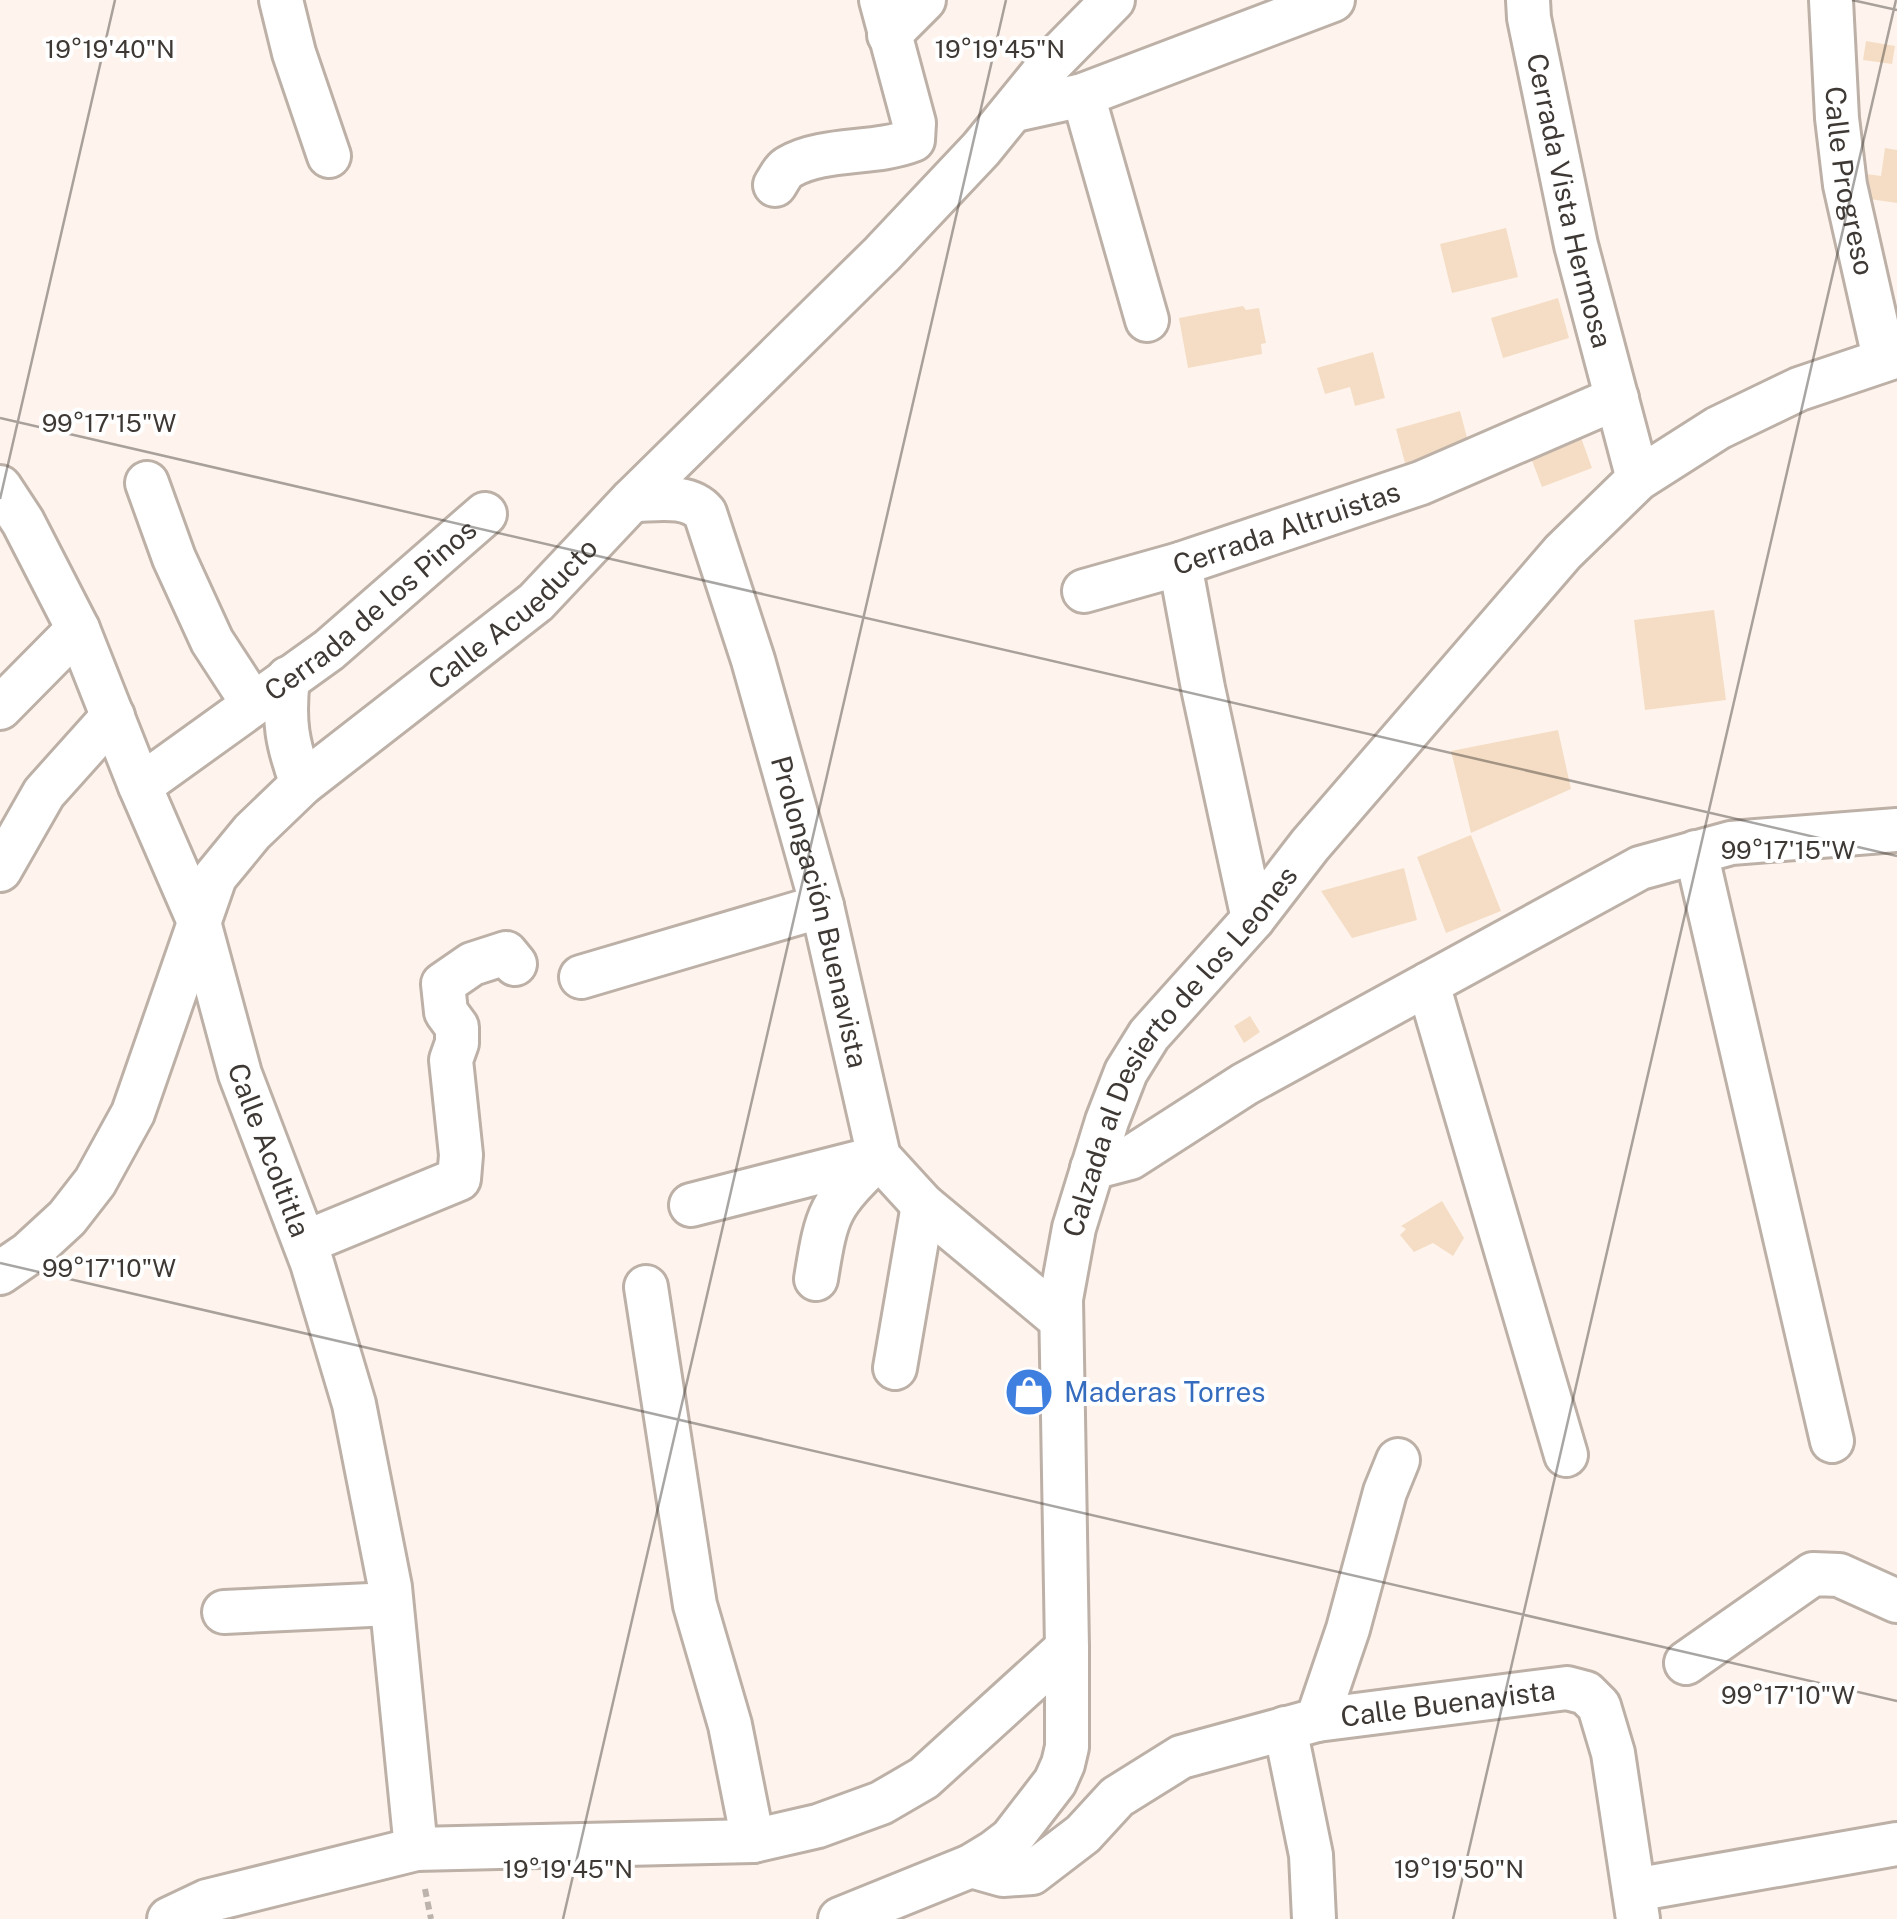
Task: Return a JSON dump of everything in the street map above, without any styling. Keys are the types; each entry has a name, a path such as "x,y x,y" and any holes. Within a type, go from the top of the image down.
{"street":[{"path":"281,0 294,54 328,156"},
{"path":"913,140 914,124 885,18 924,0"},
{"name":"Calle Acueducto","path":"0,1272 29,1253 68,1218 95,1182 133,1113 216,877 252,832 302,784 536,602 632,500 882,254 981,149 1051,63 1113,0"},
{"path":"1015,110 1082,96 1333,0"},
{"name":"Cerrada Vista Hermosa","path":"1528,0 1576,245 1638,479"},
{"name":"Calle Progreso","path":"1831,0 1845,185 1891,358"},
{"path":"1082,96 1148,320"},
{"path":"774,185 787,167 834,154 896,147 913,140 981,149"},
{"name":"Calzada al Desierto de los Leones","path":"840,1919 970,1866 1011,1838 1055,1782 1064,1764 1067,1648 1060,1318 1074,1228 1092,1168 1126,1072 1149,1035 1254,919 1310,845 1562,552 1638,479 1718,428 1766,404 1891,358"},
{"name":"Cerrada Altruistas","path":"1254,919 1180,564 1421,483 1617,398"},
{"name":"Cerrada de los Pinos","path":"147,483 174,558 212,640 253,704"},
{"name":"Calle Acoltitla","path":"0,487 23,522 78,628 199,922 240,1074 306,1242 354,1404 391,1604 416,1848"},
{"name":"Prolongación Buenavista","path":"632,500 685,500 698,504 705,513 753,660 822,906 879,1157 923,1205 1060,1318"},
{"name":"Cerrada de los Pinos","path":"140,786 369,617 384,599 485,514"},
{"path":"1084,591 1180,564"},
{"path":"0,708 78,628"},
{"path":"288,678 286,742 302,784"},
{"path":"0,870 44,793 113,716"},
{"path":"1092,1168 1130,1158 1245,1084 1640,868 1731,843 1897,830"},
{"path":"1696,852 1832,1441"},
{"path":"582,977 822,906"},
{"path":"306,1242 458,1179 461,1155 452,1060 456,1027 446,1012 443,984 491,956 506,952 515,964"},
{"path":"1428,984 1566,1456"},
{"path":"691,1205 879,1157"},
{"path":"816,1279 824,1226 837,1198 879,1157"},
{"path":"895,1368 923,1205"},
{"path":"646,1287 695,1606 730,1725 754,1840"},
{"path":"1314,1919 1301,1724 1348,1629 1385,1492 1398,1460"},
{"path":"1686,1663 1813,1574 1839,1575 1897,1601"},
{"path":"224,1612 391,1604"},
{"path":"169,1919 207,1900 416,1848 754,1840 818,1826 866,1809 924,1778 1067,1648"},
{"name":"Calle Buenavista","path":"1301,1724 1567,1688 1586,1693 1599,1706 1614,1753 1636,1904"},
{"path":"970,1866 1002,1875 1032,1873 1082,1834 1117,1797 1180,1756 1301,1724"},
{"path":"1636,1904 1897,1844"}],"building":[{"path":"1866,41 1895,46 1892,64 1863,60"},
{"path":"1885,148 1897,150 1897,203 1856,197 1859,173 1881,176"},
{"path":"1506,228 1518,277 1452,293 1440,244"},
{"path":"1558,298 1569,338 1503,358 1491,318"},
{"path":"1243,306 1246,310 1259,308 1266,343 1261,344 1262,354 1188,368 1179,318"},
{"path":"1373,352 1385,398 1355,406 1350,387 1325,394 1317,368"},
{"path":"1460,411 1469,445 1405,463 1396,429"},
{"path":"1579,432 1592,468 1542,487 1528,450"},
{"path":"1714,610 1726,700 1645,710 1634,620"},
{"path":"1558,730 1571,789 1471,833 1451,751"},
{"path":"1471,835 1501,911 1446,933 1417,857"},
{"path":"1404,868 1417,920 1352,938 1321,891"},
{"path":"1250,1016 1260,1032 1244,1043 1234,1026"},
{"path":"1442,1201 1464,1238 1453,1256 1433,1243 1414,1252 1400,1235 1406,1229 1401,1226"}],"place":[{"name":"Maderas Torres","path":"1029,1392"}]}
